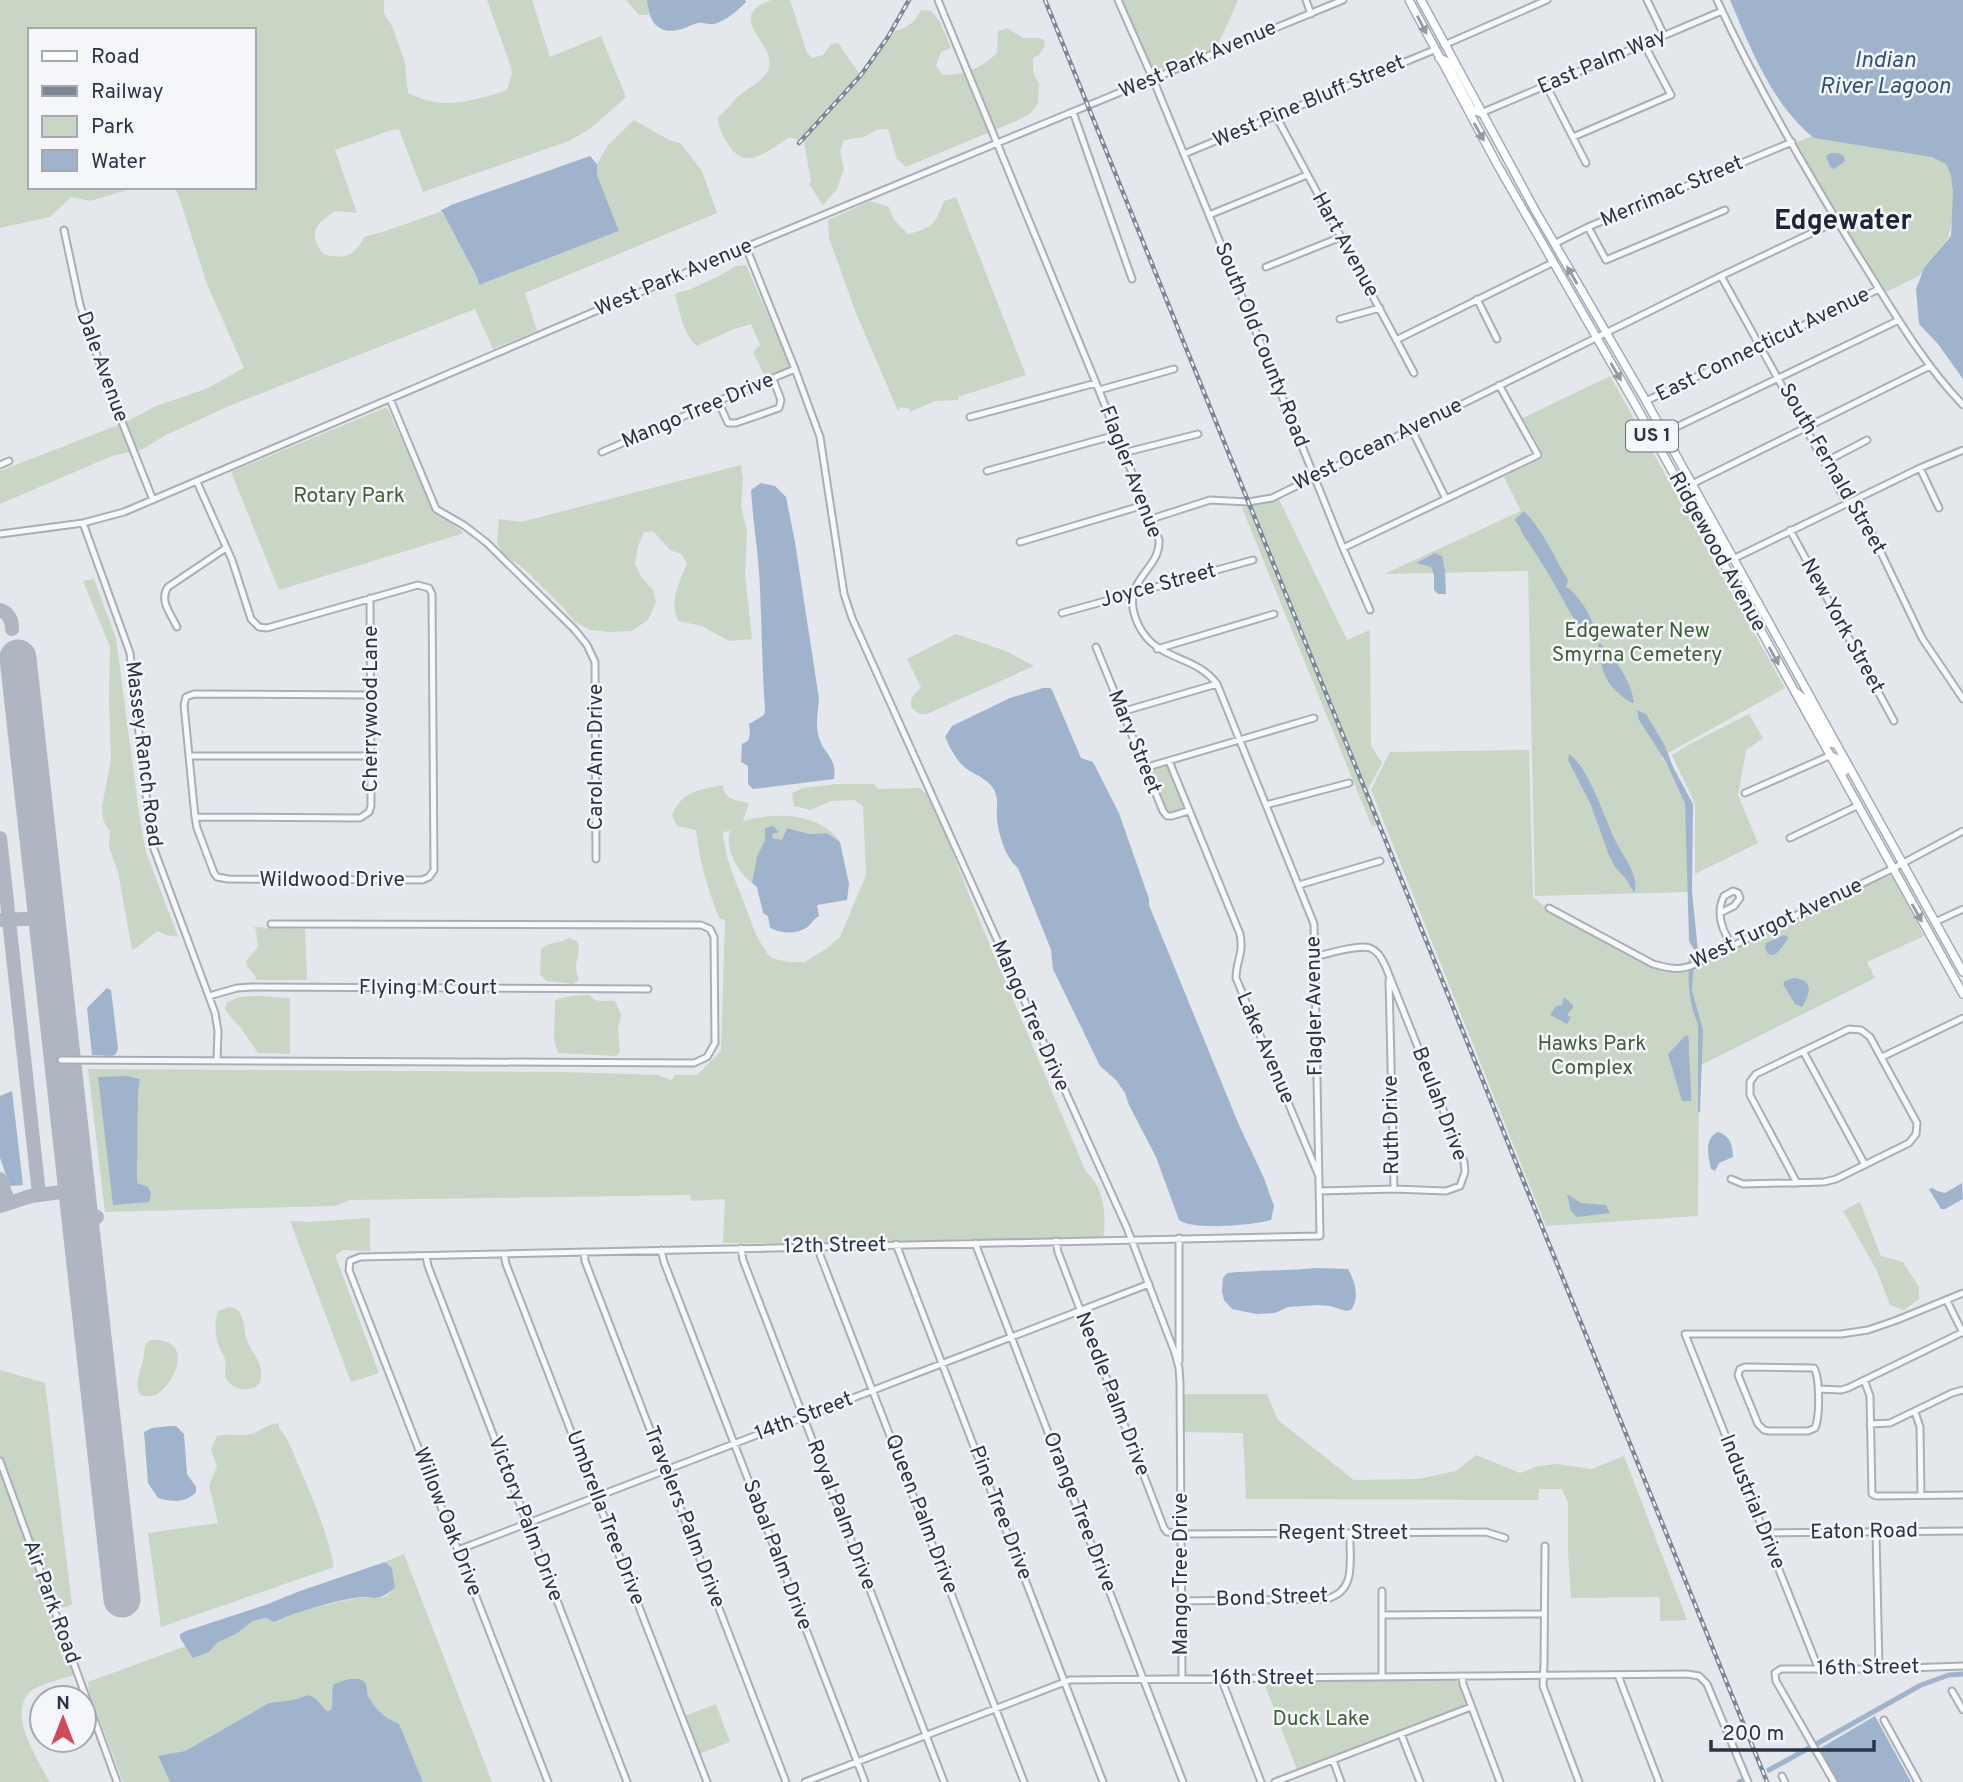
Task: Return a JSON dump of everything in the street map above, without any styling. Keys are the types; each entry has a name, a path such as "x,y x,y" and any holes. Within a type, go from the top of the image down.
{"main road":[{"name":"Ridgewood Avenue","path":"1409,0 1552,263 1688,500 1963,994"},
{"name":"Ridgewood Avenue","path":"1421,0 1535,210 1664,433 1963,972"},
{"path":"1439,58 1446,61 1472,110 1481,113"},
{"path":"1498,166 1510,174 1530,209 1535,210"},
{"path":"1688,500 1696,504 1723,551 1732,557"},
{"path":"1727,572 1737,576 1766,626 1775,634"},
{"path":"1793,690 1803,698 1826,739 1837,745"},
{"path":"1829,756 1835,756 1839,760 1859,795 1870,805"},
{"path":"1955,980 1963,986"}],"street":[{"name":"South Old County Road","path":"1118,0 1184,154 1258,341 1370,610"},
{"path":"1306,0 1311,13"},
{"name":"West Park Avenue","path":"0,534 83,523 124,512 746,247 1343,0"},
{"path":"1444,45 1548,0"},
{"path":"1647,0 1664,35"},
{"path":"1717,0 1760,87 1879,289 1930,366 1963,405"},
{"name":"Flagler Avenue","path":"939,3 1159,540 1156,556 1133,592"},
{"name":"East Palm Way","path":"1481,113 1722,11"},
{"path":"1573,137 1671,95 1644,44"},
{"name":"West Pine Bluff Street","path":"1184,154 1434,50"},
{"path":"1547,87 1586,163"},
{"path":"1073,112 1132,279"},
{"name":"Hart Avenue","path":"1276,116 1414,373"},
{"name":"Merrimac Street","path":"1554,244 1588,227 1792,142"},
{"path":"1209,215 1307,175"},
{"path":"1588,227 1606,260 1725,210"},
{"name":"West Ocean Avenue","path":"1151,519 1210,500 1248,502 1272,498 1838,221"},
{"name":"Dale Avenue","path":"64,230 84,317 105,379 153,500"},
{"path":"1266,267 1340,237"},
{"name":"Mango Tree Drive","path":"746,247 820,437 844,594 852,618 1131,1239 1179,1368 1182,1678"},
{"path":"1396,340 1552,263"},
{"name":"South Fernald Street","path":"1721,276 1847,503 1861,511 1923,638 1963,699"},
{"name":"East Connecticut Avenue","path":"1646,401 1879,289"},
{"path":"1477,299 1497,339"},
{"path":"1340,319 1380,309"},
{"path":"1664,433 1899,320"},
{"path":"1692,484 1930,366"},
{"name":"Mango Tree Drive","path":"602,452 795,369"},
{"path":"970,417 1174,369"},
{"path":"718,401 728,423 736,423 779,408 781,400 774,379"},
{"path":"1343,548 1538,455 1499,385"},
{"name":"Carol Ann Drive","path":"390,399 436,509 487,542 575,630 587,645 595,662 596,859"},
{"path":"1411,428 1446,499"},
{"path":"1123,453 1198,434"},
{"path":"987,471 1116,435"},
{"path":"1825,462 1867,440"},
{"path":"1732,557 1963,450"},
{"path":"0,465 9,461"},
{"path":"1920,468 1939,508"},
{"path":"177,626 163,600 163,594 168,587 226,548 197,482"},
{"path":"1020,542 1144,505"},
{"name":"Massey Ranch Road","path":"83,523 130,653 154,849 218,1024 217,1060"},
{"name":"New York Street","path":"1790,530 1894,721"},
{"name":"Wildwood Drive","path":"226,548 239,578 251,619 259,627 267,628 418,585 429,588 432,594 434,870 422,880 222,879 214,873 195,817 184,705 186,697 194,694 371,695"},
{"name":"Joyce Street","path":"1062,613 1253,560"},
{"path":"1121,712 1217,684 1209,673 1157,649 1146,638 1138,624 1133,592"},
{"name":"Cherrywood Lane","path":"195,817 366,816 372,806 370,598"},
{"path":"1157,649 1274,614"},
{"name":"Mary Street","path":"1096,647 1163,811 1167,816 1188,811"},
{"name":"Flagler Avenue","path":"1217,684 1314,924 1320,1236"},
{"path":"1144,768 1314,718"},
{"path":"189,756 371,756"},
{"path":"1745,793 1829,756"},
{"name":"Lake Avenue","path":"1169,761 1240,934 1242,953 1236,969 1236,978 1319,1177"},
{"path":"1266,805 1349,783"},
{"path":"1790,838 1857,806"},
{"name":"West Turgot Avenue","path":"1549,908 1653,964 1675,969 1691,966 1733,946 1902,864 1963,831"},
{"path":"1299,885 1380,861"},
{"path":"1935,922 1963,909"},
{"path":"1720,913 1723,932 1733,946"},
{"path":"61,1060 694,1063 706,1057 715,1043 714,937 710,929 701,925 271,924"},
{"name":"Beulah Drive","path":"1314,957 1366,947 1379,954 1464,1162 1465,1172 1460,1186 1446,1191 1319,1191"},
{"name":"Ruth Drive","path":"1389,977 1394,1189"},
{"name":"Flying M Court","path":"209,996 252,987 648,989"},
{"path":"1882,1057 1963,1018"},
{"path":"1731,1179 1743,1184 1797,1183 1824,1182 1836,1179 1909,1143 1916,1134 1917,1123 1870,1037 1861,1030 1849,1029 1756,1074 1750,1082 1749,1090 1797,1183"},
{"path":"1803,1051 1865,1165"},
{"name":"12th Street","path":"350,1261 360,1256 1320,1236"},
{"path":"1179,1238 1179,1368"},
{"name":"Needle Palm Drive","path":"1056,1241 1164,1528 1170,1534 1181,1534"},
{"name":"Orange Tree Drive","path":"975,1243 1182,1782"},
{"name":"Pine Tree Drive","path":"896,1244 1103,1782"},
{"name":"Queen Palm Drive","path":"820,1246 820,1255 1024,1782"},
{"name":"Royal Palm Drive","path":"741,1248 743,1260 944,1782"},
{"name":"Sabal Palm Drive","path":"661,1250 865,1782"},
{"name":"Travelers Palm Drive","path":"584,1252 585,1261 786,1782"},
{"name":"Umbrella Tree Drive","path":"504,1254 707,1782"},
{"name":"Victory Palm Drive","path":"426,1256 627,1782"},
{"name":"Willow Oak Drive","path":"350,1261 349,1270 548,1782"},
{"name":"14th Street","path":"458,1550 1149,1284"},
{"path":"1818,1389 1841,1390 1963,1332 1947,1301 1963,1293"},
{"name":"Industrial Drive","path":"1819,1670 1685,1335 1841,1334 1868,1330 1947,1301"},
{"path":"1745,1367 1811,1367 1817,1372 1818,1389 1818,1421 1815,1428 1808,1431 1769,1431 1758,1424 1738,1375 1740,1369 1745,1367"},
{"path":"1864,1380 1869,1391 1872,1494 1963,1495"},
{"path":"1870,1424 1890,1423 1963,1390"},
{"path":"1915,1412 1920,1427 1921,1495"},
{"name":"Air Park Road","path":"0,1461 117,1782"},
{"name":"Eaton Road","path":"1765,1533 1963,1531"},
{"name":"Regent Street","path":"1181,1534 1486,1532 1505,1538"},
{"path":"1876,1532 1879,1669"},
{"name":"Bond Street","path":"1181,1601 1336,1597 1344,1590 1349,1580 1350,1533"},
{"path":"1545,1546 1545,1663 1542,1686 1579,1782"},
{"path":"1382,1591 1382,1677"},
{"path":"1382,1615 1544,1614"},
{"name":"16th Street","path":"1833,1782 1776,1681 1775,1673 1781,1669 1963,1666"},
{"name":"16th Street","path":"805,1782 1077,1679 1687,1674 1699,1676 1707,1684 1748,1782"},
{"path":"1618,1675 1659,1782"},
{"path":"1462,1676 1500,1782"},
{"path":"1221,1678 1261,1782"},
{"path":"1952,1691 1963,1710"},
{"path":"1275,1782 1471,1707"},
{"path":"1884,1720 1918,1782"},
{"path":"1401,1734 1420,1782"},
{"path":"1333,1759 1342,1782"}],"green space":[{"path":"0,0 384,0 384,13 392,26 405,63 408,93 428,101 443,103 471,100 507,90 511,67 487,0 532,0 550,57 601,36 626,97 591,128 569,141 423,192 399,129 335,150 357,213 335,211 323,220 316,229 315,240 323,254 343,257 352,253 364,237 442,211 479,285 619,231 597,175 597,164 608,145 634,120 669,140 680,143 702,171 717,213 525,293 537,331 493,349 475,309 229,406 166,435 143,449 112,456 0,504 0,471 126,422 156,406 206,389 244,368 207,284 175,189 256,189 256,28 28,28 28,189 130,189 90,201 71,197 50,217 0,228"},
{"path":"626,0 647,0 649,15 639,15"},
{"path":"771,0 790,0 807,53 812,58 823,55 831,44 838,43 859,73 870,66 895,31 911,24 921,10 931,11 940,22 951,48 941,52 936,66 943,75 972,70 985,63 997,53 998,31 1007,28 1023,38 1039,38 1044,40 1045,46 1039,55 1033,58 1033,72 1039,84 1038,103 1030,114 1014,122 906,167 897,159 888,129 844,140 840,152 844,169 837,189 823,205 809,184 811,181 804,142 790,137 758,156 742,157 728,144 719,125 718,118 741,94 761,79 769,68 766,49 751,23 751,15 757,7"},
{"path":"1121,0 1238,0 1215,48 1153,72"},
{"path":"1935,131 1959,188 1948,238 1919,276 1884,293 1796,143 1816,134"},
{"path":"956,197 1026,375 958,397 959,400 935,401 910,412 910,409 901,407 898,411 856,313 829,238 828,220 870,201 889,207 894,220 908,234 932,224 944,201"},
{"path":"746,265 791,368 765,377 753,352 760,345 751,324 697,346 685,329 675,295 736,266"},
{"name":"Edgewater New Smyrna Cemetery","path":"1610,376 1785,688 1661,757 1666,762 1685,804 1688,892 1535,896 1528,571 1384,574 1521,511 1504,477 1544,456 1523,418"},
{"name":"Rotary Park","path":"387,407 433,510 464,533 279,590 231,472"},
{"path":"741,465 741,506 747,531 745,575 752,639 729,641 702,626 678,621 675,598 687,563 681,554 670,550 653,531 644,532 635,564 641,577 653,590 656,602 648,620 631,631 591,630 575,622 522,567 503,554 497,543 499,519 521,522"},
{"path":"1276,493 1347,640 1370,630 1371,746 1382,763 1368,789 1381,822 1372,827 1242,508"},
{"path":"94,579 116,638 146,852 178,937 158,931 132,950 118,872 109,847 110,832 103,820 102,806 111,760 110,647 83,581"},
{"path":"956,634 1006,651 1034,666 927,714 919,714 911,707 911,699 921,687 907,659"},
{"path":"1749,714 1763,738 1746,750 1738,795 1758,843 1695,874 1695,804 1672,755"},
{"name":"Hawks Park Complex","path":"1529,750 1533,897 1557,916 1656,968 1677,973 1691,970 1887,875 1896,882 1924,936 1867,962 1875,978 1699,1066 1698,1216 1546,1226 1371,790 1390,752"},
{"path":"1168,765 1183,803 1183,808 1177,812 1165,810 1149,773 1151,769"},
{"path":"836,784 874,784 878,789 920,788 927,795 1086,1172 1098,1187 1104,1214 1103,1242 723,1243 725,1199 691,1201 690,1195 350,1200 334,1206 105,1212 88,1069 563,1072 657,1075 672,1080 675,1075 697,1075 721,1051 725,920 719,918 708,886 696,830 677,826 672,815 686,796 723,785 728,796 749,803 743,821 768,816 796,817 821,825 831,832 840,842 827,833 810,834 787,828 782,841 772,838 773,826 757,856 752,883 742,873 731,852 730,831 723,832 732,872 753,928 765,950 771,958 805,962 840,937 866,875 863,806 854,800 831,801 810,810 794,806 792,793 803,788","holes":["128,1076 140,1079 138,1093 137,1183"]},
{"path":"254,927 305,929 307,980 257,980 246,961 258,947"},
{"path":"569,938 577,941 579,951 576,968 579,980 573,984 546,981 540,974 541,949"},
{"path":"590,995 598,1001 615,1001 621,1015 618,1029 620,1051 617,1056 558,1053 554,1039 555,1001"},
{"path":"239,997 290,998 290,1054 258,1053 225,1010 226,1003"},
{"path":"1860,1202 1881,1256 1903,1262 1919,1287 1919,1299 1904,1310 1890,1305 1876,1269 1843,1211"},
{"path":"370,1218 370,1251 344,1250 335,1255 379,1373 351,1382 290,1221"},
{"path":"229,1307 236,1309 241,1315 246,1338 260,1364 260,1383 252,1389 236,1387 226,1378 225,1359 218,1345 216,1325 218,1311"},
{"path":"150,1340 170,1343 178,1356 175,1371 167,1385 157,1394 147,1396 140,1395 138,1383 145,1345"},
{"path":"0,1370 45,1383 72,1605 54,1610 78,1674 46,1684 28,1684 28,1695 22,1711 28,1739 28,1754 35,1754 50,1782 0,1782"},
{"path":"1176,1394 1267,1394 1278,1420 1354,1480 1418,1479 1456,1471 1476,1455 1520,1473 1538,1466 1557,1464 1592,1469 1624,1456 1687,1620 1660,1621 1658,1597 1571,1598 1568,1503 1562,1489 1539,1489 1538,1500 1246,1499 1243,1433 1177,1432"},
{"path":"279,1423 319,1514 334,1567 161,1627 148,1533 218,1523 209,1485 217,1467 211,1449 217,1436 251,1434"},
{"path":"404,1554 492,1782 423,1782 399,1725 375,1707 368,1696 366,1683 360,1679 331,1691 331,1710 327,1711 309,1695 269,1703 185,1751 158,1757 170,1782 123,1782 98,1715 98,1684 88,1682 186,1646 193,1658 209,1652 218,1642 236,1634 253,1621 266,1618 274,1622 306,1609 357,1598 387,1596 395,1588 392,1568 385,1562"},
{"name":"Duck Lake","path":"1455,1679 1464,1694 1466,1705 1463,1708 1297,1770 1263,1680"},
{"path":"716,1704 730,1742 699,1754 685,1716"}],"water":[{"path":"647,0 746,2 718,23 698,23 667,31 653,21"},
{"name":"Indian River Lagoon","path":"1730,0 1963,0 1963,379 1938,344 1919,324 1916,289 1924,268 1951,236 1953,192 1951,175 1946,164 1932,157 1814,138 1799,124 1774,92 1754,56"},
{"path":"1830,153 1844,156 1845,161 1834,169 1830,167 1826,156"},
{"path":"590,156 597,164 597,175 619,231 479,285 440,211"},
{"path":"761,483 775,486 786,497 819,699 818,733 834,766 834,779 753,789 748,784 748,766 741,762 742,744 748,741 750,734 749,724 764,715 765,710 759,577 751,490"},
{"path":"1524,511 1543,535 1568,580 1566,587 1576,595 1586,610 1594,626 1597,639 1595,641 1580,629 1514,520"},
{"path":"1435,553 1442,556 1446,594 1438,594 1434,590 1431,567 1416,563"},
{"path":"1600,643 1622,670 1634,702 1616,691 1607,679 1598,645"},
{"path":"1043,688 1052,690 1081,758 1093,762 1119,813 1149,905 1239,1125 1264,1178 1274,1206 1271,1220 1210,1226 1179,1220 1156,1157 1125,1093 1116,1080 1100,1066 1053,969 1051,950 1046,937 1018,868 1006,852 1001,839 993,787 962,765 945,737 952,726 1010,698"},
{"path":"1637,710 1646,714 1693,804 1692,891 1698,951 1694,955 1692,991 1703,1030 1698,1113 1698,1024 1690,1000 1689,975 1689,957 1695,951 1689,941 1685,804 1666,762 1639,720"},
{"path":"1569,754 1590,782 1616,842 1631,868 1635,883 1634,893 1608,853 1591,805 1568,760"},
{"path":"773,826 779,832 773,834 772,838 782,840 787,828 810,834 827,833 840,842 849,884 847,900 817,905 819,916 808,927 797,932 770,928 768,916 763,913 757,887 752,883 757,856 765,840 765,828"},
{"path":"1784,935 1788,939 1778,952 1768,954 1766,943"},
{"path":"1794,978 1801,979 1809,988 1802,1007 1795,1004 1783,984"},
{"path":"107,988 111,990 118,1048 112,1056 92,1055 87,1008"},
{"path":"1565,998 1573,1005 1568,1013 1571,1017 1567,1024 1550,1015 1556,1006 1562,1005"},
{"path":"1688,1036 1689,1041 1691,1101 1682,1101 1668,1054"},
{"path":"128,1076 140,1079 137,1183 148,1187 151,1193 149,1202 113,1205 98,1077"},
{"path":"12,1091 23,1185 10,1186 0,1158 0,1096"},
{"path":"1718,1132 1730,1142 1733,1157 1719,1163 1715,1171 1711,1169 1708,1148 1711,1138"},
{"path":"1962,1183 1963,1199 1945,1209 1941,1209 1929,1189 1945,1193"},
{"path":"1567,1194 1581,1203 1606,1205 1610,1213 1577,1217 1571,1211"},
{"path":"1348,1269 1356,1289 1351,1310 1318,1305 1288,1307 1275,1313 1256,1314 1232,1309 1224,1300 1223,1278 1227,1273"},
{"path":"176,1426 184,1434 187,1474 196,1487 192,1496 178,1501 158,1498 148,1483 144,1432"},
{"path":"385,1562 392,1568 395,1588 383,1596 333,1602 274,1622 266,1618 253,1621 236,1634 218,1642 209,1652 193,1658 180,1638 180,1634 186,1631"},
{"path":"360,1679 366,1683 368,1696 375,1707 399,1724 423,1782 170,1782 158,1756 185,1751 269,1703 309,1695 327,1711 331,1710 334,1684"},
{"path":"1875,1716 1911,1782 1837,1782 1819,1749"}],"waterway":[{"path":"1818,1743 1921,1685 1949,1675 1963,1674"},
{"path":"1769,1770 1809,1748"}],"taxiway":[{"path":"0,610 9,617 12,629"},
{"path":"0,838 39,1194"},
{"path":"2,920 46,918"},
{"path":"0,1179 9,1203"},
{"path":"0,1206 31,1196 76,1190"},
{"path":"79,1218 97,1217"}],"runway":[{"path":"18,658 122,1599"}],"railway":[{"path":"799,143 861,75 888,37 909,0"},
{"path":"1045,0 1767,1782"}],"district":[{"name":"Edgewater","path":"1843,222"}]}
